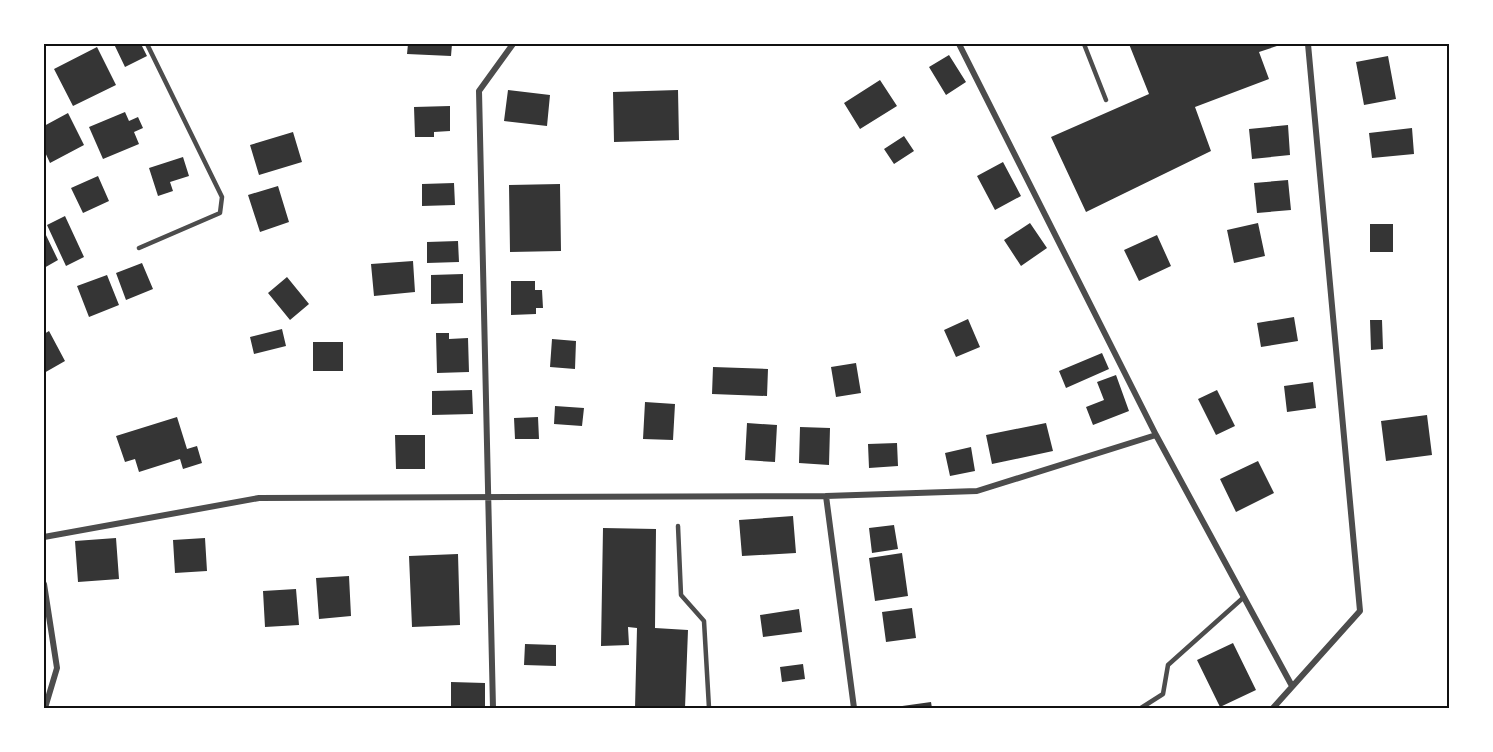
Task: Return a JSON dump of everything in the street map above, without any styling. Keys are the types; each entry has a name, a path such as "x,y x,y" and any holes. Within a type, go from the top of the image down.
{"street":[{"path":"494,708 479,91 513,44"},
{"path":"959,44 1156,435 1292,686"},
{"path":"1273,708 1360,611 1308,44"},
{"path":"44,537 259,498 826,496 977,491 1156,435"},
{"path":"826,496 854,708"},
{"path":"44,584 57,668 45,708"}],"lane":[{"path":"139,248 220,213 222,198 147,44"},
{"path":"1084,44 1106,100"},
{"path":"678,525 681,596 704,621 709,708"},
{"path":"1141,708 1163,694 1168,665 1244,597"}],"building":[{"path":"114,44 141,44 147,56 125,67"},
{"path":"408,44 452,44 451,56 407,54"},
{"path":"1129,44 1283,44 1259,52 1269,79 1195,107 1211,151 1086,212 1051,137 1149,94"},
{"path":"97,47 116,85 73,106 54,69"},
{"path":"949,55 966,82 946,95 929,67"},
{"path":"1388,56 1396,99 1364,105 1356,62"},
{"path":"880,80 897,106 860,129 844,103"},
{"path":"508,90 550,95 547,126 504,121"},
{"path":"678,90 679,140 614,142 613,92"},
{"path":"450,106 450,131 434,132 434,137 415,137 414,107"},
{"path":"125,112 129,121 138,117 143,128 134,132 139,144 103,159 89,127"},
{"path":"68,113 84,145 50,163 44,150 44,126"},
{"path":"1288,125 1290,155 1252,159 1249,129"},
{"path":"1412,128 1414,154 1372,158 1369,133"},
{"path":"293,132 302,162 259,175 250,145"},
{"path":"904,136 914,151 894,164 884,149"},
{"path":"183,157 189,176 170,182 173,191 158,196 149,168"},
{"path":"1003,162 1021,196 995,210 977,176"},
{"path":"98,176 109,201 83,213 71,188"},
{"path":"1288,180 1291,210 1257,213 1254,183"},
{"path":"454,183 455,205 422,206 422,184"},
{"path":"560,184 561,251 510,252 509,185"},
{"path":"278,186 289,222 260,232 248,195"},
{"path":"65,216 84,257 66,266 47,225"},
{"path":"1030,223 1047,248 1021,266 1004,240"},
{"path":"1258,223 1265,256 1234,263 1227,230"},
{"path":"1370,224 1393,224 1393,252 1370,252"},
{"path":"44,231 58,260 44,268"},
{"path":"1157,235 1171,266 1139,281 1124,250"},
{"path":"458,241 459,262 427,263 427,242"},
{"path":"413,261 415,292 374,296 371,264"},
{"path":"142,263 153,289 126,300 116,273"},
{"path":"463,274 463,303 431,304 431,275"},
{"path":"107,275 119,305 89,317 77,286"},
{"path":"287,277 309,304 290,320 268,293"},
{"path":"511,281 535,281 535,290 542,290 543,308 536,308 536,314 511,315"},
{"path":"1294,317 1298,341 1261,347 1257,323"},
{"path":"968,319 980,347 956,357 944,330"},
{"path":"1370,320 1382,320 1383,349 1371,350"},
{"path":"282,329 286,346 254,354 250,337"},
{"path":"49,331 65,361 44,373 44,334"},
{"path":"436,333 449,333 449,339 468,338 469,372 437,373"},
{"path":"552,339 576,341 575,369 550,367"},
{"path":"313,342 343,342 343,371 313,371"},
{"path":"1102,353 1109,369 1066,388 1059,371"},
{"path":"856,363 861,393 836,397 831,367"},
{"path":"713,367 768,369 767,396 712,394"},
{"path":"1116,375 1129,411 1093,425 1086,407 1104,400 1097,382"},
{"path":"1313,382 1316,408 1287,412 1284,386"},
{"path":"472,390 473,414 432,415 432,391"},
{"path":"1217,390 1235,426 1216,435 1198,399"},
{"path":"645,402 675,404 673,440 643,439"},
{"path":"555,406 584,408 582,426 554,424"},
{"path":"1427,415 1432,455 1386,461 1381,421"},
{"path":"177,417 187,449 197,446 202,463 183,469 180,459 139,472 135,459 125,462 116,436"},
{"path":"538,417 539,439 515,439 514,418"},
{"path":"747,423 777,425 775,462 745,460"},
{"path":"1046,423 1053,451 992,464 986,435"},
{"path":"800,427 830,428 829,465 799,463"},
{"path":"395,435 425,435 425,469 396,469"},
{"path":"897,443 898,466 869,468 868,444"},
{"path":"971,447 975,471 950,476 945,453"},
{"path":"1258,461 1274,493 1236,512 1220,479"},
{"path":"793,516 796,553 742,556 739,520"},
{"path":"894,525 898,549 872,553 869,528"},
{"path":"603,528 656,529 655,628 688,630 685,708 635,708 637,628 628,627 629,645 601,646"},
{"path":"116,538 119,579 78,582 75,541"},
{"path":"205,538 207,571 175,573 173,540"},
{"path":"902,553 908,596 875,601 869,558"},
{"path":"458,554 460,625 412,627 409,556"},
{"path":"349,576 351,616 319,619 316,578"},
{"path":"296,589 299,625 265,627 263,591"},
{"path":"912,608 916,638 886,642 882,612"},
{"path":"799,609 802,632 763,637 760,615"},
{"path":"1233,643 1256,690 1220,707 1197,660"},
{"path":"525,644 556,645 556,666 524,665"},
{"path":"803,664 805,679 782,682 780,667"},
{"path":"451,682 485,683 485,708 451,708"},
{"path":"931,702 932,708 895,708 895,707"}]}
